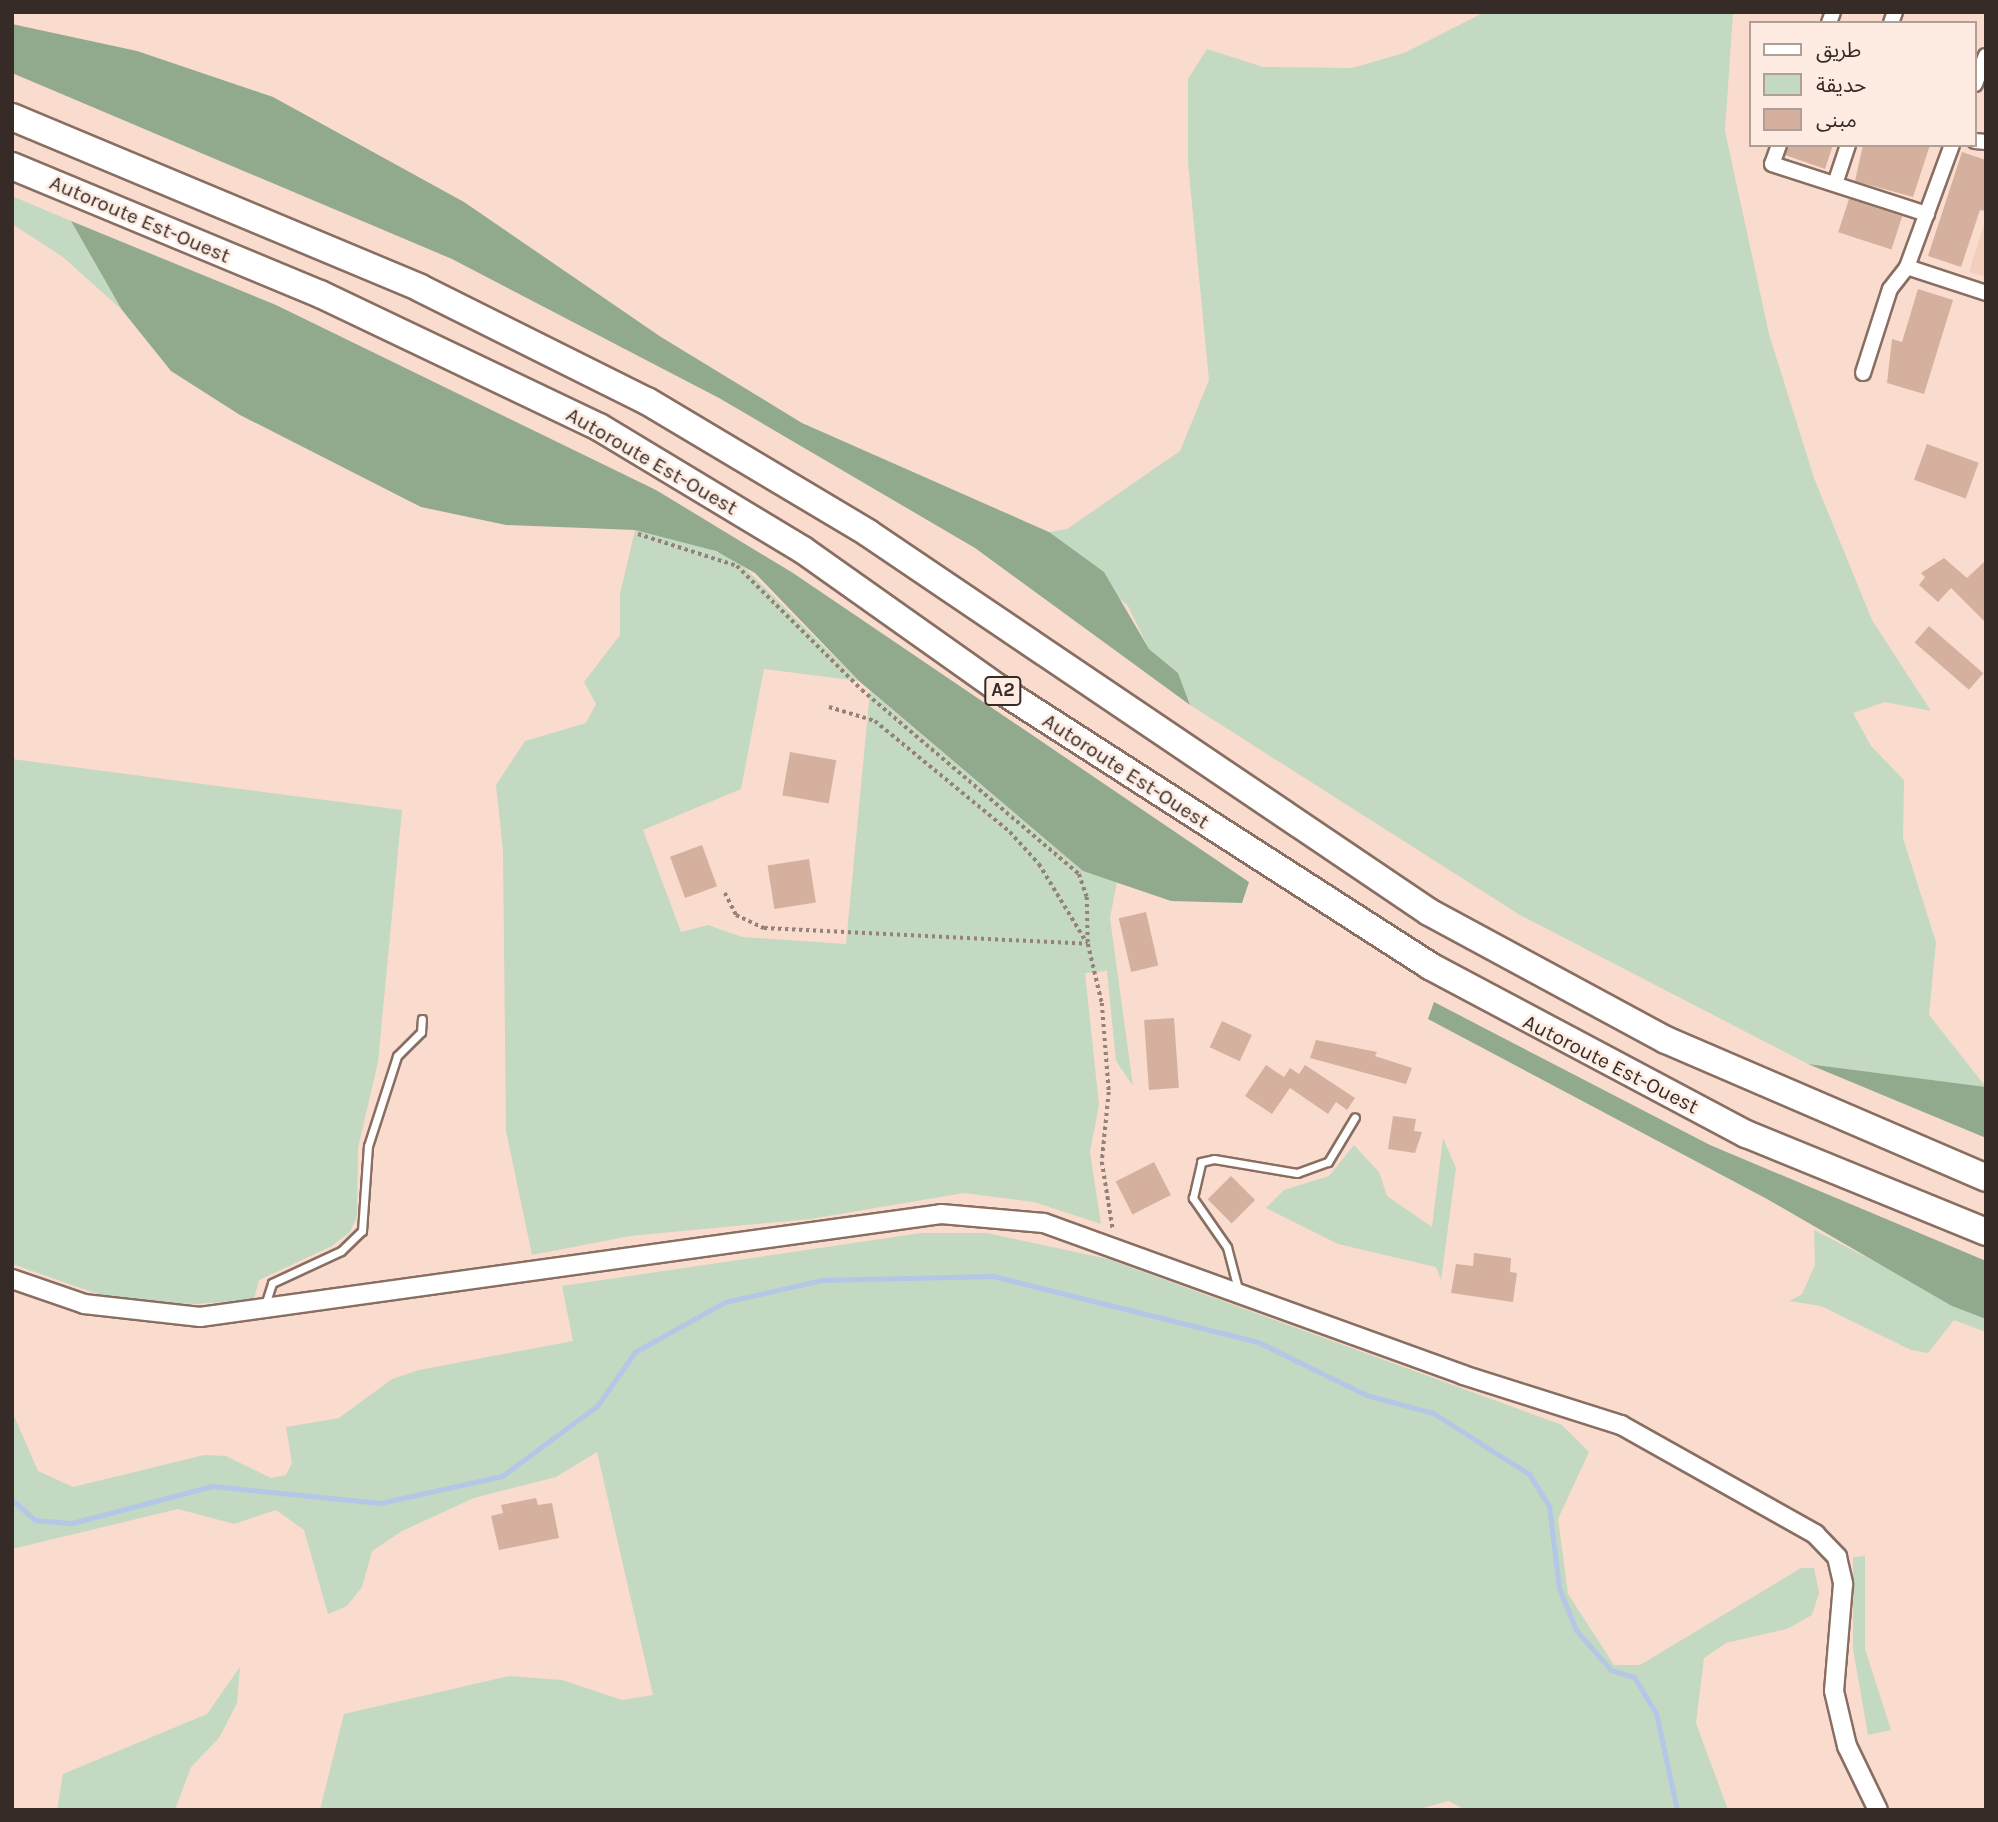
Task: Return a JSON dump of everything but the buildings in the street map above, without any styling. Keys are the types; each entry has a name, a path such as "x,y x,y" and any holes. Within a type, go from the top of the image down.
{"highway":[{"name":"A2","path":"12,117 420,288 647,401 868,533 1429,912 1666,1040 1986,1178"},
{"name":"Autoroute Est-Ouest","path":"12,166 320,294 599,427 803,550 998,688 1430,966 1746,1134 1986,1232"}],"street":[{"path":"1977,79 1986,56"},
{"path":"1778,147 1772,164 1927,214"},
{"path":"1835,184 1847,147"},
{"path":"1863,373 1890,289 1908,268 1951,147"},
{"path":"1908,268 1986,293"},
{"path":"12,1279 84,1304 148,1315 264,1309 626,1253 808,1236 941,1214 994,1214 1117,1246 1463,1375 1621,1425 1815,1535 1837,1557 1843,1584 1834,1691 1847,1746 1878,1810"}],"lane":[{"path":"264,1309 272,1283 341,1251 362,1231 368,1146 397,1056 421,1032 422,1019"},
{"path":"1238,1289 1227,1247 1193,1198 1201,1162 1214,1159 1297,1173 1328,1162 1355,1117"}],"path":[{"path":"638,534 737,566 862,690 1079,874 1087,897 1088,944 1101,990 1109,1092 1101,1162 1117,1246"},
{"path":"829,707 875,721 1010,832 1039,864 1088,944"},
{"path":"725,893 736,915 764,928 1088,944"}],"shaded area":[{"path":"1986,218 1986,277 1969,272"}],"green space":[{"path":"1485,12 1733,12 1725,131 1769,334 1814,478 1872,620 1931,711 1885,702 1853,713 1871,746 1904,780 1903,838 1936,942 1929,1015 1986,1087 1808,1064 1520,915 1190,705 1178,673 1149,649 1128,606 1049,532 1067,529 1180,451 1209,380 1188,163 1188,79 1207,49 1263,67 1352,68 1404,53"},
{"path":"12,24 137,51 273,97 464,202 661,337 802,423 1049,532 1104,572 1149,649 1178,673 1190,705 975,548 719,398 452,259 12,73"},
{"path":"12,196 71,221 122,310 63,257 12,224"},
{"path":"71,221 276,305 656,490 793,573 1249,882 1242,903 1171,901 1083,871 859,681 755,573 716,551 635,530 506,525 421,507 240,415 171,371 122,310"},
{"path":"635,530 688,540 738,561 859,681 764,669 741,789 643,830 681,932 708,925 742,937 846,944 870,691 1083,871 1117,882 1110,918 1133,1086 1116,1061 1107,971 1085,973 1099,1105 1090,1152 1101,1224 1034,1202 964,1193 810,1219 630,1236 532,1255 506,1131 503,851 496,785 525,741 586,723 596,704 584,682 620,635 620,594"},
{"path":"12,759 402,810 378,1062 358,1148 357,1216 350,1232 332,1246 259,1280 254,1299 197,1304 118,1301 12,1264"},
{"path":"1434,1002 1710,1145 1986,1261 1986,1319 1952,1306 1767,1199 1428,1019"},
{"path":"1808,1064 1986,1087 1986,1138"},
{"path":"1443,1138 1456,1168 1441,1280 1436,1267 1338,1244 1266,1208 1284,1190 1329,1176 1354,1145 1379,1172 1387,1196 1432,1227"},
{"path":"1814,1230 1986,1319 1986,1332 1954,1320 1928,1353 1911,1350 1821,1306 1789,1301 1802,1294 1815,1265"},
{"path":"921,1233 987,1233 1108,1259 1562,1425 1589,1452 1558,1519 1568,1594 1614,1665 1640,1665 1801,1568 1814,1568 1819,1593 1812,1615 1787,1629 1726,1643 1704,1658 1696,1723 1728,1810 1465,1810 1449,1801 1415,1810 320,1810 344,1714 509,1676 562,1680 622,1700 653,1695 597,1452 556,1477 474,1498 402,1531 372,1551 362,1587 347,1606 328,1614 304,1530 276,1510 234,1524 178,1509 12,1549 12,1411 38,1471 73,1487 204,1455 226,1456 271,1478 286,1475 292,1463 286,1427 339,1418 392,1379 419,1370 573,1341 562,1286"},
{"path":"1865,1556 1865,1649 1891,1730 1868,1735 1853,1649 1853,1557"},
{"path":"240,1667 237,1703 219,1738 191,1767 175,1810 57,1810 63,1774 207,1714"}],"waterway":[{"path":"12,1500 35,1520 72,1523 212,1486 380,1503 502,1476 597,1406 635,1352 725,1302 822,1280 993,1276 1258,1342 1366,1395 1433,1413 1529,1474 1549,1506 1559,1588 1576,1630 1611,1670 1634,1677 1656,1713 1677,1810"}]}
